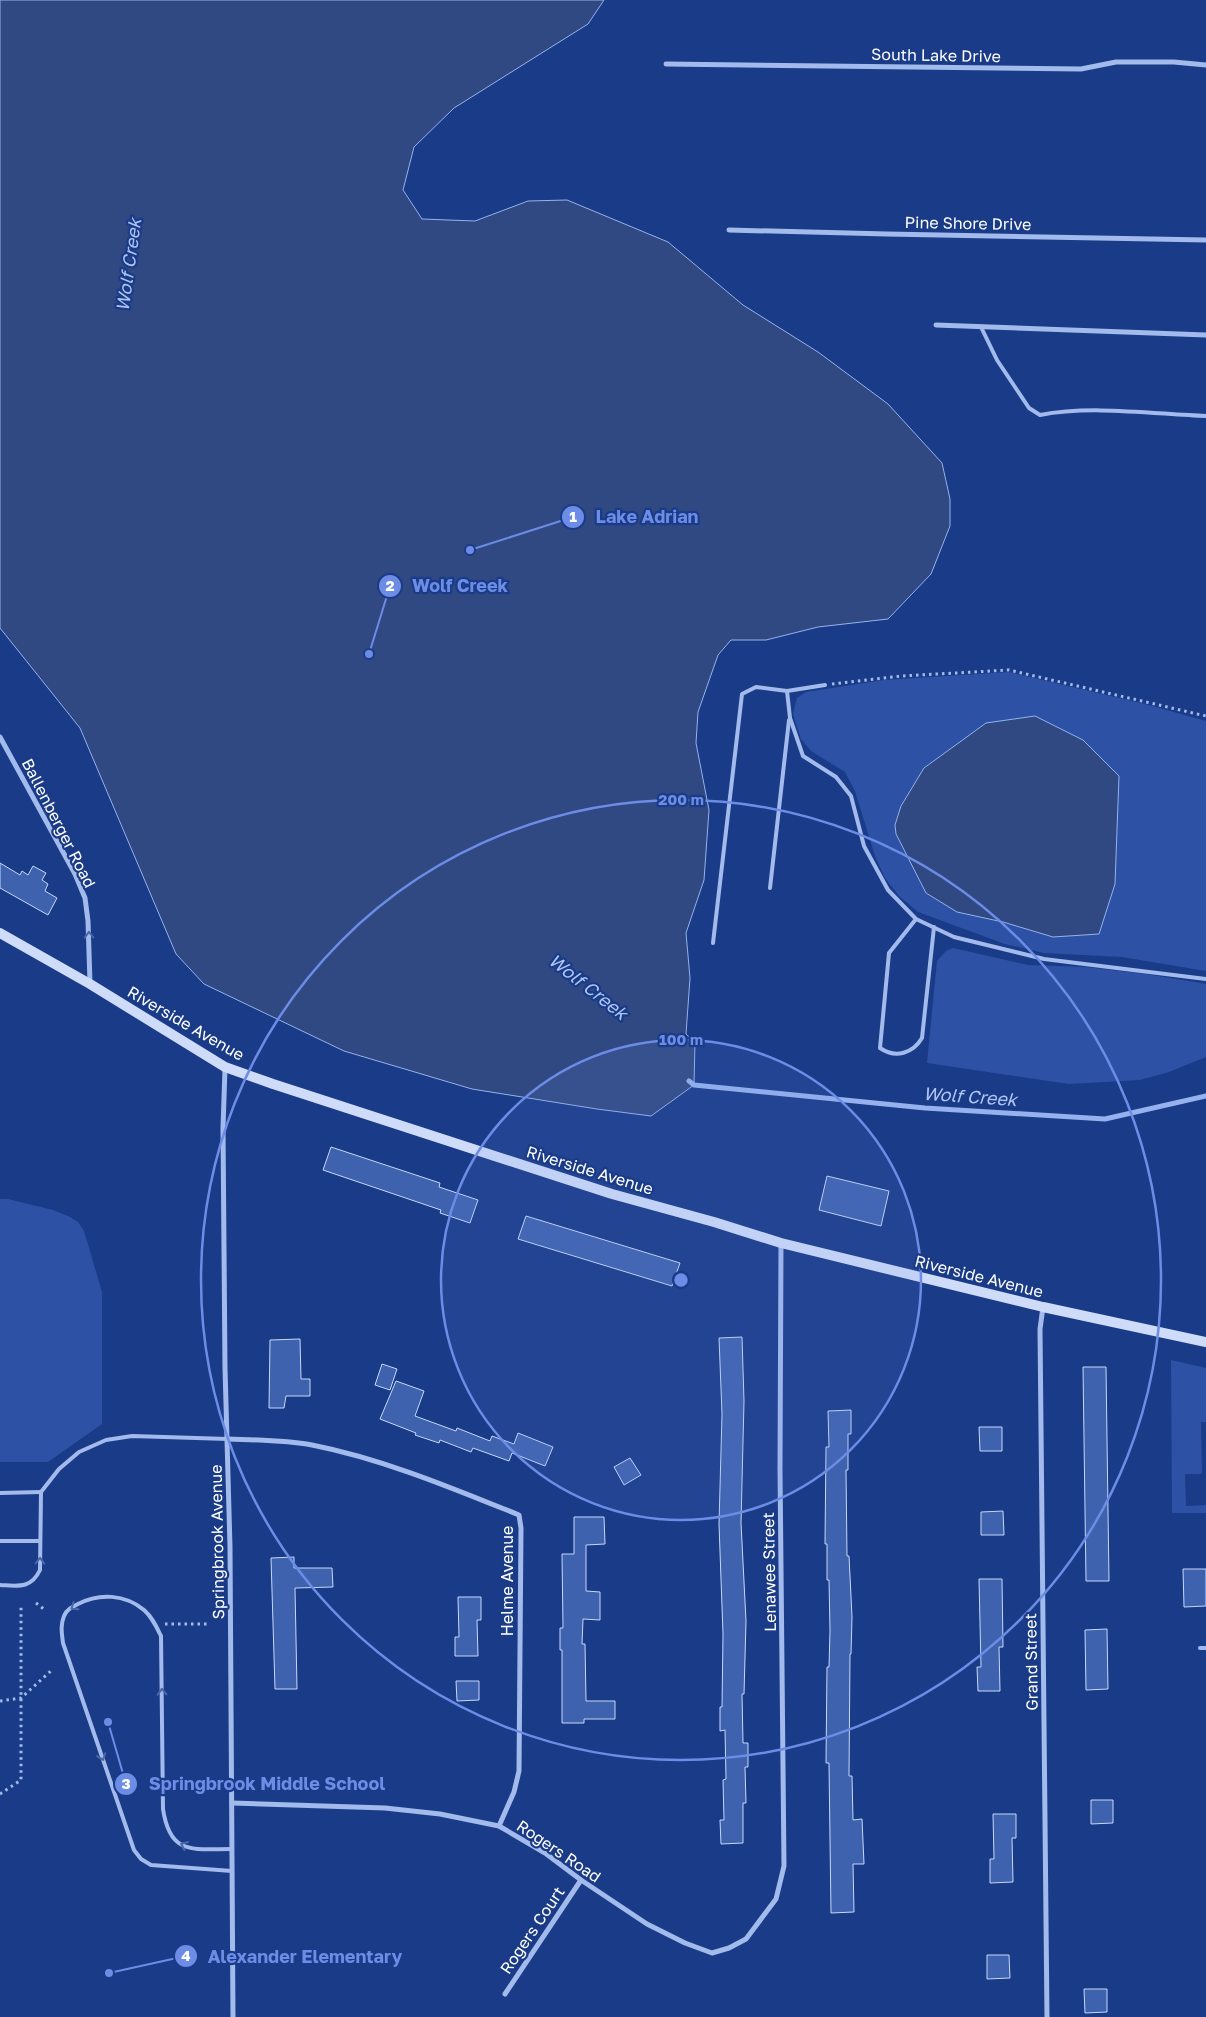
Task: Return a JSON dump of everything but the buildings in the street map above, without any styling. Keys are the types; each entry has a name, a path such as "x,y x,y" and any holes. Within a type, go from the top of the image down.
{"street":[{"name":"South Lake Drive","path":"666,64 1081,69 1116,62 1174,62 1206,65"},
{"name":"Pine Shore Drive","path":"729,230 1206,240"},
{"path":"936,325 1206,335"},
{"name":"Ballenberger Road","path":"0,737 75,874 85,898 88,921 90,984"},
{"name":"Riverside Avenue","path":"0,933 90,984 225,1067 612,1194 714,1222 781,1243 1043,1307 1206,1342"},
{"name":"Springbrook Avenue","path":"225,1067 223,1158 225,1368 228,1439 233,2017"},
{"name":"Lenawee Street","path":"776,1899 784,1866 780,1479 781,1243"},
{"name":"Grand Street","path":"1043,1307 1040,1329 1047,2017"},
{"name":"Helme Avenue","path":"228,1439 273,1440 311,1445 375,1461 471,1494 518,1515 521,1528 518,1771 514,1792 499,1826"},
{"name":"Rogers Road","path":"232,1803 385,1808 440,1814 499,1826 545,1852 581,1880 647,1924 685,1943 712,1953 729,1948 746,1939 776,1899"},
{"name":"Rogers Court","path":"505,1994 581,1880"}],"lane":[{"path":"981,327 997,360 1029,408 1040,415 1088,411 1206,416"},
{"path":"713,943 742,694 756,687 787,691 824,685"},
{"path":"787,691 790,718 803,756 836,777 851,796 864,846 888,890 916,919 954,937 1044,959 1206,979"},
{"path":"770,888 790,718"},
{"path":"916,919 889,953 880,1048 886,1052 908,1053 917,1047 922,1038 934,928"},
{"path":"0,1585 20,1586 36,1579 40,1570 41,1492 59,1469 79,1452 106,1440 132,1436 228,1439"},
{"path":"0,1492 41,1492"},
{"path":"0,1541 40,1541"},
{"path":"232,1849 195,1849 183,1847 171,1837 166,1827 163,1809 161,1636 154,1621 144,1610 129,1600 115,1597 100,1596 84,1600 70,1607 64,1615 61,1629 63,1644 134,1850 140,1860 151,1865 232,1872"},
{"path":"1200,1648 1206,1648"}],"path":[{"path":"824,685 902,676 1009,670 1206,716"},
{"path":"0,1794 21,1780 21,1604"},
{"path":"36,1604 45,1610"},
{"path":"165,1624 209,1624"},
{"path":"0,1701 21,1698 53,1669"}],"shaded area":[{"path":"1009,672 1145,704 1206,721 1206,971 1122,957 1044,953 1005,944 918,912 899,896 885,878 875,856 855,791 845,772 811,751 801,739 793,714 797,698 806,692 884,680","holes":["1035,716 1003,922 957,912 926,893 896,834 895,825 901,806 924,768 986,723"]},
{"path":"953,948 1028,965 1086,967 1206,984 1206,1057 1169,1072 1140,1080 1069,1084 927,1063 937,961 946,951"},
{"path":"0,1199 8,1199 53,1210 78,1222 84,1231 102,1292 102,1424 48,1462 0,1462"},
{"path":"1171,1360 1206,1368 1206,1422 1201,1422 1202,1474 1185,1474 1186,1506 1206,1505 1206,1513 1172,1513"}],"water":[{"path":"0,0 604,0 588,24 454,108 414,147 403,190 422,219 475,221 528,201 567,200 668,242 743,305 818,352 888,404 942,463 950,499 950,526 931,574 888,619 818,627 766,640 731,640 718,655 698,712 696,743 709,810 704,880 686,933 690,978 686,1034 695,1042 694,1085 651,1116 472,1089 344,1051 204,984 176,954 80,728 0,628"},
{"path":"1035,716 1083,740 1119,776 1115,884 1099,934 1053,937 1003,922 957,912 926,893 896,834 895,825 901,806 924,768 986,723"}],"waterway":[{"name":"Wolf Creek","path":"689,1081 694,1085 925,1108 1105,1119 1206,1096"}],"place":[{"name":"Lake Adrian","path":"470,550"},
{"name":"Wolf Creek","path":"369,654"},
{"name":"Springbrook Middle School","path":"108,1722"},
{"name":"Alexander Elementary","path":"109,1973"}]}
